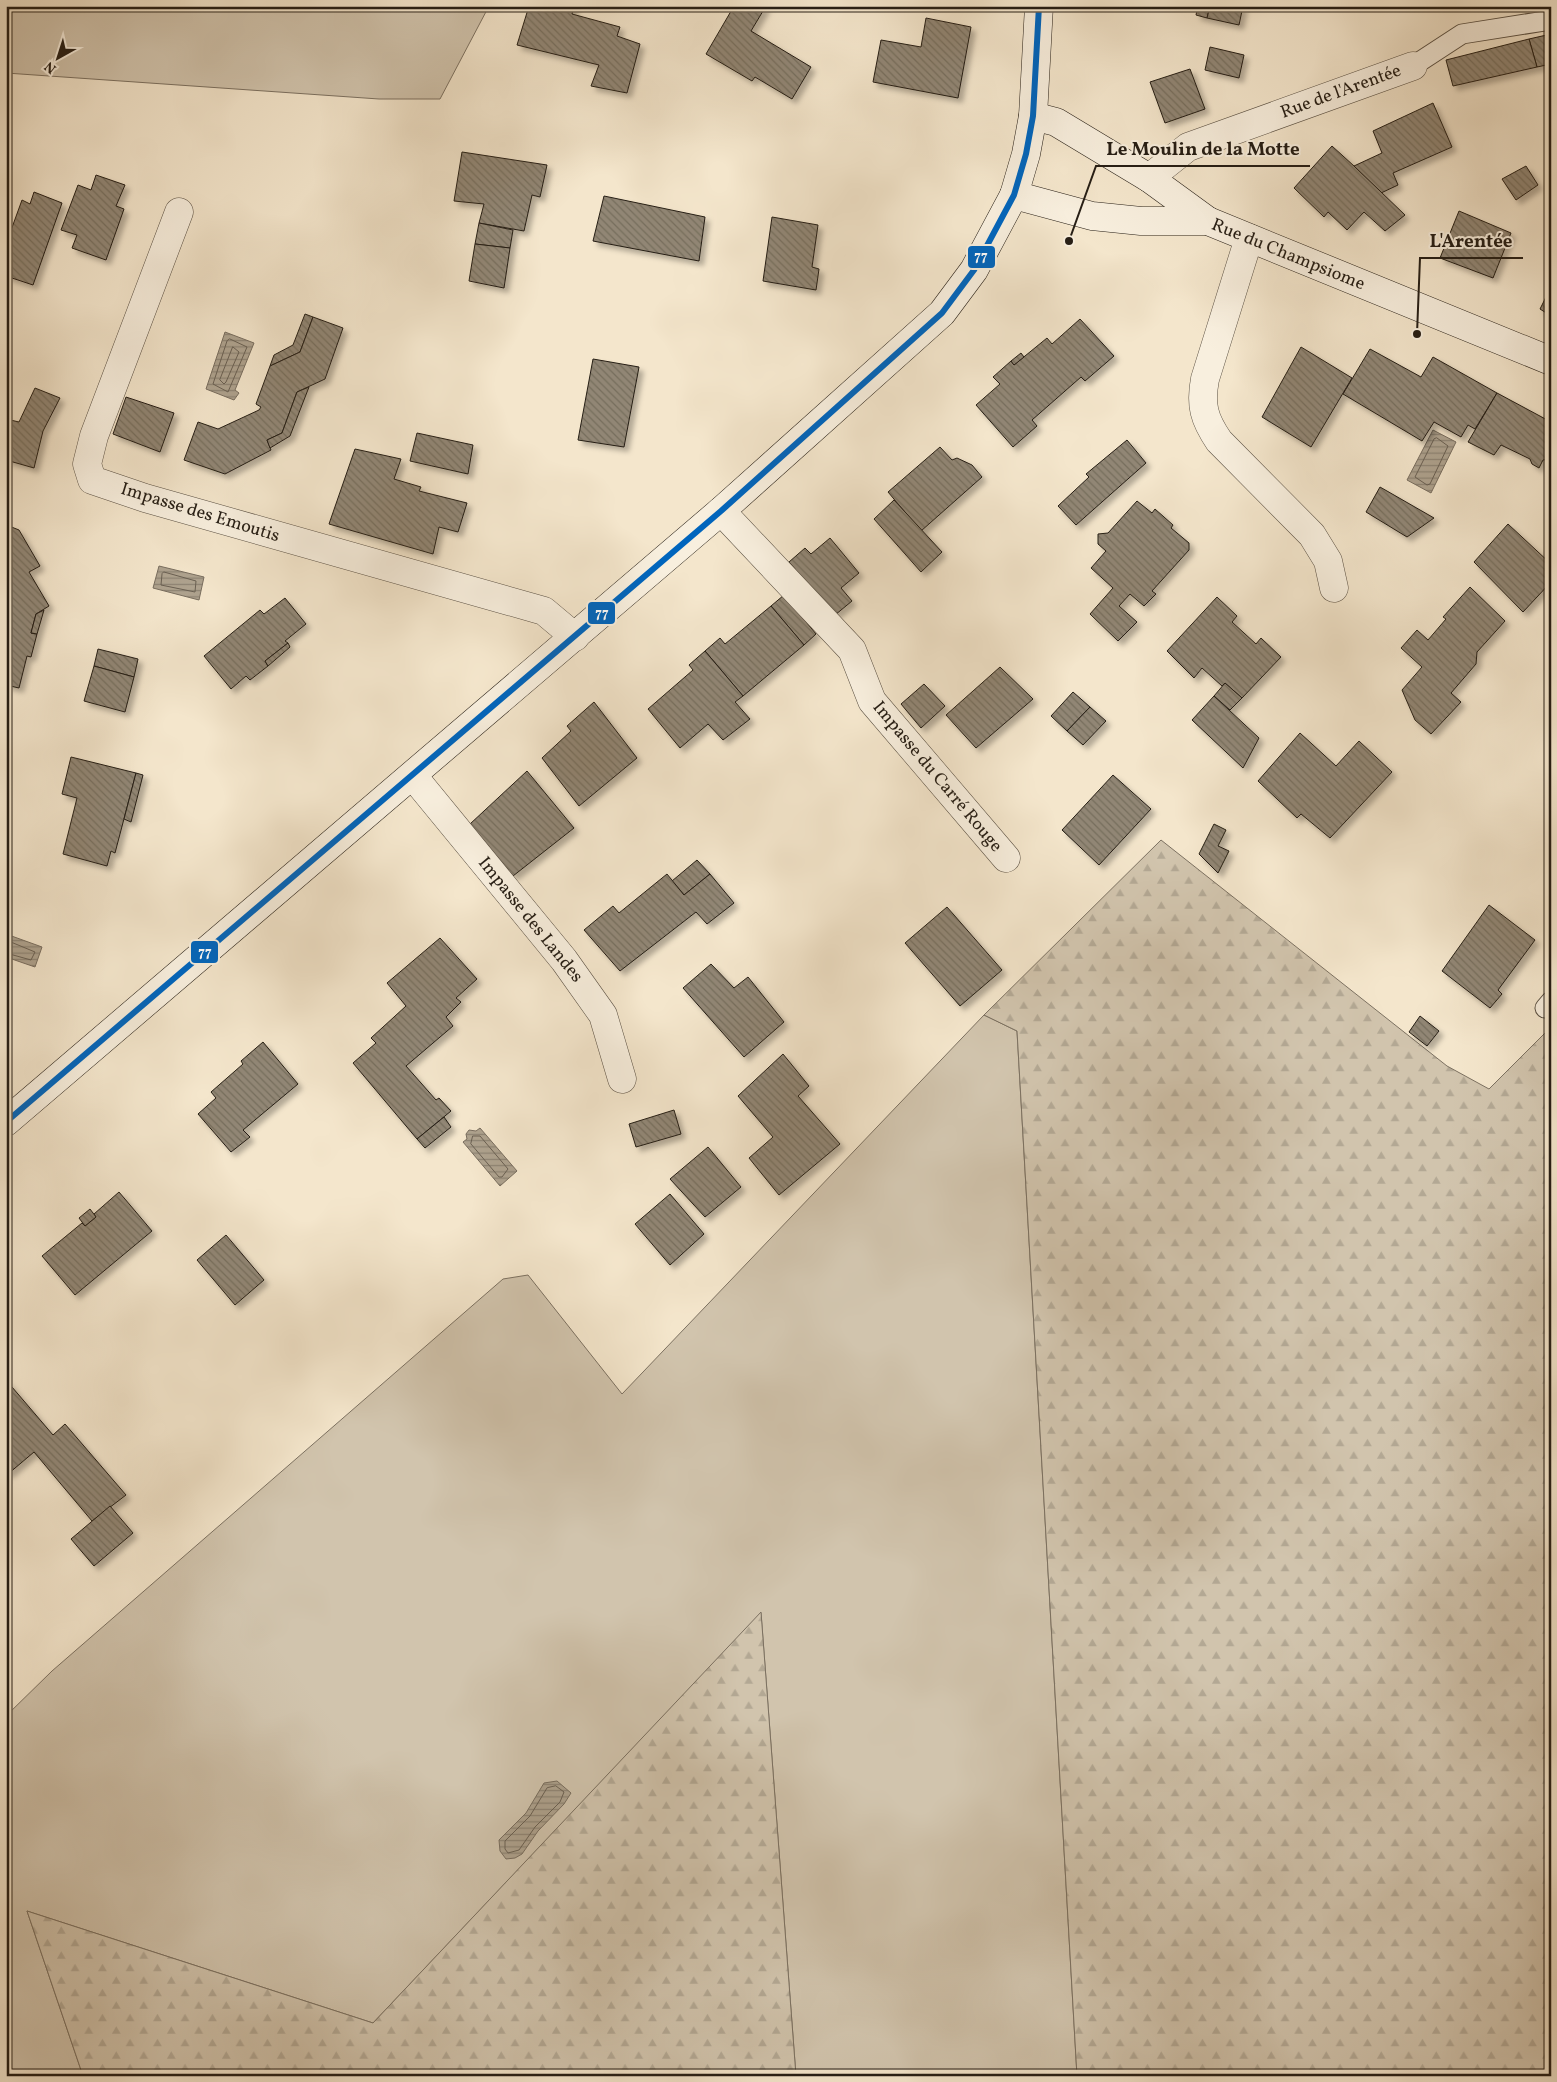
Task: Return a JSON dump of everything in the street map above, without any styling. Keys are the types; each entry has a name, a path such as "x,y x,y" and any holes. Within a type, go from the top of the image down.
{"street":[{"path":"8,1117 575,637 721,511 942,313 974,270 1014,195 1026,154 1033,116 1038,6"},
{"name":"Rue de l'Arentée","path":"1149,178 1188,147 1413,66"},
{"path":"1033,116 1056,122 1149,178 1208,221"},
{"name":"Rue du Champsiome","path":"1014,195 1092,216 1141,221 1208,221 1551,361"},
{"name":"Impasse des Emoutis","path":"179,212 94,436 87,464 92,480 144,498 544,611 575,637"},
{"path":"1249,238 1205,379 1202,398 1205,414 1210,427 1219,441 1312,535 1328,561 1334,588"},
{"name":"Impasse du Carré Rouge","path":"721,511 852,650 872,701 1006,858"},
{"name":"Impasse des Landes","path":"413,776 564,960 603,1015 622,1079"}],"lane":[{"name":"Rue de l'Arentée","path":"1413,66 1462,34 1551,20"}],"green space":[{"path":"6,6 489,6 440,99 379,99 6,73"},
{"path":"1161,840 1447,1066 1489,1089 1549,1029 1551,1031 1551,2076 1077,2076 1017,1031 984,1015"},
{"path":"984,1015 1017,1031 1077,2076 796,2076 761,1613 373,2023 27,1911 83,2076 6,2076 6,1716 52,1671 503,1279 528,1275 622,1394"},
{"path":"761,1612 796,2076 83,2076 27,1911 373,2023"}],"water":[{"path":"225,332 254,343 235,390 239,393 234,400 206,389"},
{"path":"1433,430 1456,442 1431,493 1407,480"},
{"path":"159,566 204,577 199,600 153,588"},
{"path":"6,934 42,947 35,967 6,957"},
{"path":"480,1128 517,1171 500,1186 463,1142 467,1139 466,1134 469,1130 476,1131"},
{"path":"557,1781 571,1793 564,1804 538,1831 522,1854 515,1858 506,1859 500,1851 499,1840 526,1813 544,1783"}],"building":[{"path":"529,6 574,6 572,14 620,27 617,36 640,44 627,93 591,86 599,65 517,45"},
{"path":"734,6 766,6 751,31 811,67 792,99 755,77 752,81 706,54"},
{"path":"1198,6 1210,6 1207,18 1196,15"},
{"path":"1210,6 1243,6 1239,25 1207,18"},
{"path":"926,18 971,27 958,98 873,82 881,40 921,47"},
{"path":"1551,34 1551,64 1537,67 1529,39"},
{"path":"1529,39 1537,67 1453,86 1446,60"},
{"path":"1210,47 1244,55 1239,78 1205,70"},
{"path":"1190,69 1205,109 1165,123 1150,82"},
{"path":"1433,103 1452,147 1393,173 1398,185 1381,193 1354,166 1382,153 1373,131"},
{"path":"1332,146 1405,215 1385,231 1364,212 1347,230 1328,212 1324,217 1294,188"},
{"path":"462,152 547,165 540,197 532,195 524,231 479,223 484,204 454,201"},
{"path":"1526,166 1538,185 1516,200 1502,179"},
{"path":"96,175 125,185 116,206 124,209 106,260 72,248 77,235 61,230 78,185 91,190"},
{"path":"34,192 62,203 33,285 6,276 6,244 22,200 30,204"},
{"path":"604,196 705,217 699,261 593,241"},
{"path":"1459,211 1511,233 1493,278 1440,258"},
{"path":"772,217 818,225 812,267 819,269 816,290 763,281"},
{"path":"479,223 513,230 510,248 475,244"},
{"path":"475,244 510,248 504,288 469,281"},
{"path":"1551,287 1551,316 1540,309"},
{"path":"305,314 313,317 300,352 270,366 274,355 293,345"},
{"path":"313,317 343,328 325,379 297,392 282,433 267,440 271,450 225,474 184,460 198,422 218,429 259,410 261,407 256,404 270,366 300,352"},
{"path":"1080,319 1114,356 1085,381 1081,377 1032,420 1037,426 1013,447 976,405 1000,384 993,377 1011,361 1014,365 1047,338 1052,344"},
{"path":"1301,347 1352,378 1311,447 1262,417"},
{"path":"1370,349 1421,377 1433,357 1497,393 1475,429 1468,425 1461,437 1434,422 1422,441 1343,394"},
{"path":"1021,353 1024,357 1014,365 1011,361"},
{"path":"593,359 639,367 624,447 578,440"},
{"path":"309,387 290,436 270,448 267,440 282,433 297,392"},
{"path":"35,388 60,398 43,431 34,468 6,460 6,419 19,422"},
{"path":"1497,393 1551,422 1551,459 1543,460 1539,468 1532,464 1530,459 1501,445 1494,455 1468,442"},
{"path":"126,397 174,413 160,452 113,434"},
{"path":"417,433 473,445 468,474 410,461"},
{"path":"1127,440 1146,463 1076,525 1058,506 1089,477 1086,474"},
{"path":"940,447 952,460 957,458 972,465 982,477 921,531 888,492"},
{"path":"355,449 401,459 394,479 421,487 419,491 467,503 458,532 439,527 433,554 329,524"},
{"path":"1380,487 1434,518 1407,537 1366,512"},
{"path":"894,500 942,552 921,572 874,519"},
{"path":"1137,501 1152,513 1155,509 1173,525 1171,528 1189,543 1189,550 1152,591 1156,594 1144,606 1130,594 1119,606 1137,622 1118,641 1090,614 1113,588 1091,568 1106,551 1098,544 1098,534 1108,533"},
{"path":"1508,524 1551,564 1551,582 1523,612 1474,562"},
{"path":"9,526 19,530 40,566 29,572 49,606 36,614 31,633 37,634 31,657 27,656 19,688 6,685 6,528"},
{"path":"830,538 859,573 841,588 852,601 835,615 789,562 805,548 811,554"},
{"path":"1470,587 1505,621 1477,652 1476,664 1451,693 1461,702 1431,734 1415,720 1402,690 1422,667 1401,648 1417,630 1428,640 1446,619 1443,617"},
{"path":"784,595 816,634 804,645 771,606"},
{"path":"1217,597 1237,616 1232,622 1256,644 1261,638 1281,657 1242,698 1225,683 1222,686 1202,668 1194,678 1167,651"},
{"path":"285,598 306,624 285,641 288,643 265,661 268,666 250,680 246,676 231,689 204,656 260,610 264,614"},
{"path":"771,606 804,645 743,696 705,651 720,638 725,644"},
{"path":"44,610 37,634 31,633 36,614"},
{"path":"288,643 290,647 268,666 265,661"},
{"path":"98,649 138,659 134,677 94,666"},
{"path":"705,651 743,696 735,702 750,719 723,740 708,724 680,748 648,709 693,670 689,665"},
{"path":"94,666 134,677 125,712 84,701"},
{"path":"1000,667 1033,699 976,748 946,715"},
{"path":"1225,683 1242,698 1230,710 1214,696"},
{"path":"924,684 945,706 921,728 901,704"},
{"path":"1073,692 1090,707 1067,731 1051,716"},
{"path":"1214,696 1259,738 1243,768 1192,720"},
{"path":"594,702 637,758 579,806 542,758 571,731 567,726"},
{"path":"1090,707 1106,721 1083,745 1067,731"},
{"path":"1300,733 1336,766 1359,741 1392,772 1330,838 1301,814 1297,818 1258,781"},
{"path":"71,757 136,773 115,853 111,851 107,866 63,854 77,798 62,794"},
{"path":"527,771 574,828 513,876 470,824"},
{"path":"136,773 143,775 131,822 124,819"},
{"path":"1113,775 1151,809 1099,865 1062,830"},
{"path":"1214,824 1226,830 1218,846 1229,851 1218,873 1199,854"},
{"path":"697,860 710,874 684,895 672,881"},
{"path":"667,874 684,895 710,874 734,903 707,924 696,912 620,971 584,930 613,906 619,913"},
{"path":"1489,905 1535,940 1498,990 1502,994 1490,1008 1442,971"},
{"path":"947,907 1002,970 960,1006 905,943"},
{"path":"440,938 477,979 456,998 461,1002 446,1017 453,1026 406,1066 436,1100 439,1098 451,1111 417,1139 353,1063 376,1043 371,1038 406,1006 387,983"},
{"path":"711,964 734,988 748,977 784,1022 744,1057 683,988"},
{"path":"1420,1016 1439,1031 1427,1046 1409,1032"},
{"path":"263,1042 298,1084 243,1130 250,1137 231,1152 198,1114 216,1098 211,1092 243,1064 241,1061"},
{"path":"783,1054 809,1086 798,1096 840,1144 779,1195 749,1158 773,1137 738,1096"},
{"path":"674,1110 681,1134 636,1147 629,1124"},
{"path":"444,1117 451,1127 425,1148 417,1139"},
{"path":"708,1147 741,1187 705,1217 670,1179"},
{"path":"119,1192 152,1231 75,1295 42,1256 82,1223 85,1226 96,1217 94,1214"},
{"path":"670,1194 704,1234 670,1265 635,1224"},
{"path":"90,1209 96,1217 85,1226 79,1218"},
{"path":"226,1235 264,1280 235,1305 197,1260"},
{"path":"6,1380 53,1435 65,1424 126,1495 92,1521 34,1452 8,1474 6,1472"},
{"path":"110,1506 133,1533 94,1566 71,1539"}],"transit line":[{"name":"77","path":"6,1122 721,511 942,313 974,270 1014,195 1026,154 1033,116 1039,6"}],"place":[{"name":"Le Moulin de la Motte","path":"1069,241"},
{"name":"L'Arentée","path":"1417,334"}]}
